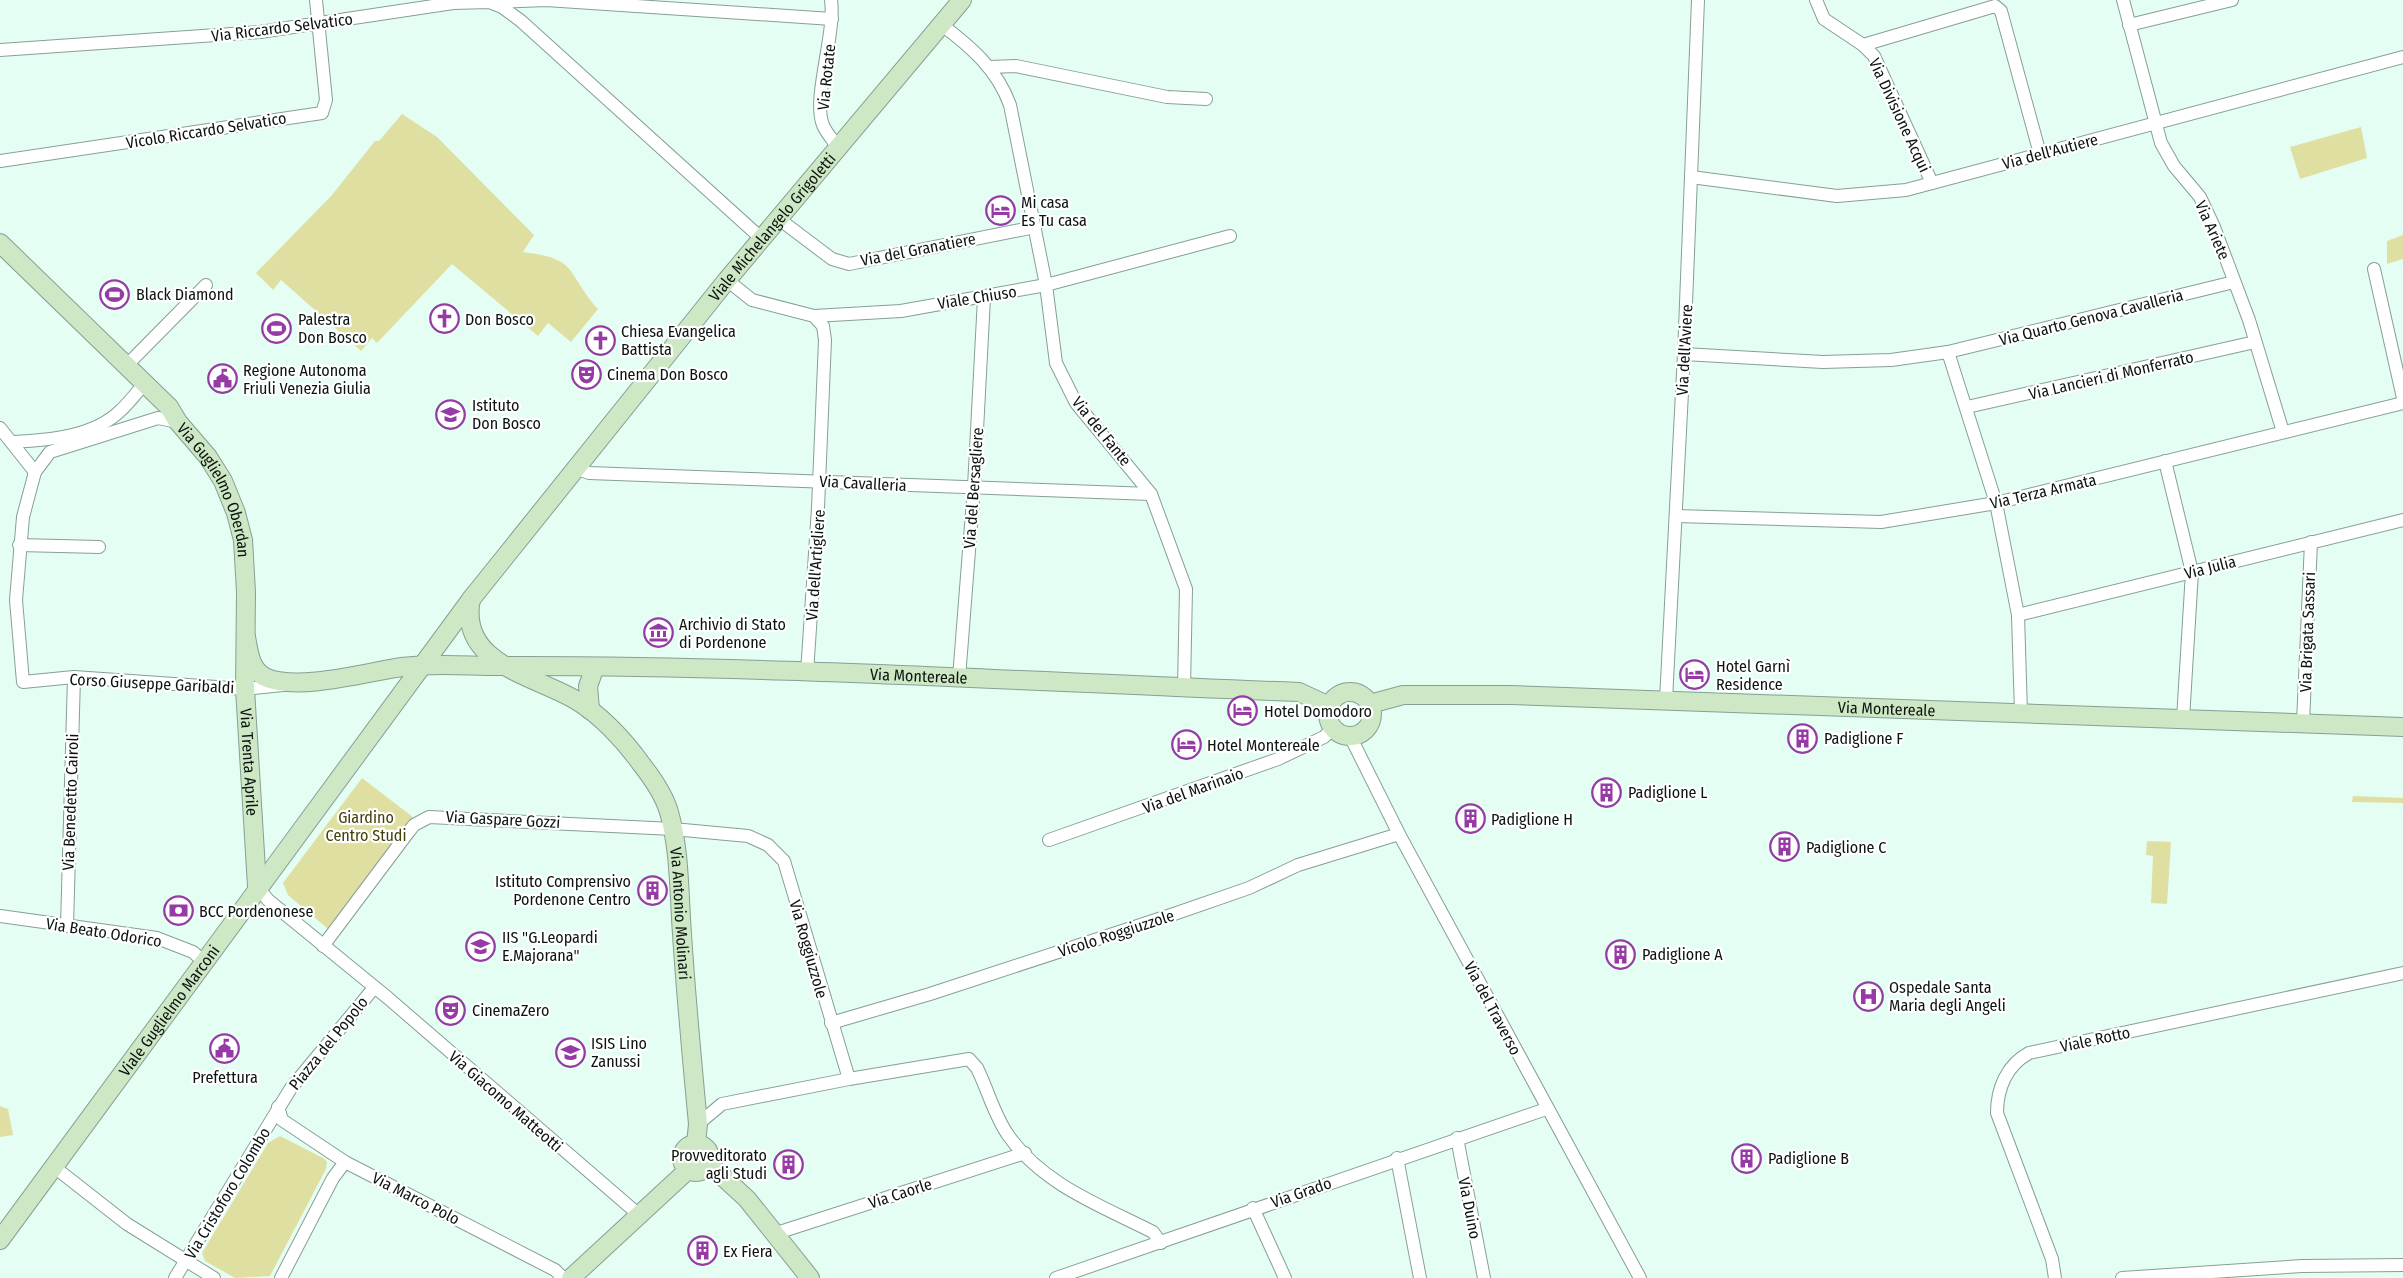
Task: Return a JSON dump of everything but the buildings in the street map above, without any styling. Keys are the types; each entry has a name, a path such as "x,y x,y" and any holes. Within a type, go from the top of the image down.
{"main road":[{"name":"Viale Michelangelo Grigoletti","path":"424,666 472,598 575,468 727,280 962,0"},
{"name":"Via Guglielmo Oberdan","path":"0,243 169,407 177,423 208,457 223,481 236,513 244,557 246,637"},
{"path":"472,598 470,623 473,636 490,657 504,666"},
{"name":"Via Montereale","path":"246,637 249,656 259,673 268,678 300,681 424,666 595,667 959,678 1299,692 1329,706"},
{"name":"Via Trenta Aprile","path":"246,637 245,689 257,886"},
{"name":"Viale Guglielmo Marconi","path":"0,1240 257,886 424,666"},
{"name":"Via Antonio Molinari","path":"504,666 575,699 590,710 642,765 663,798 673,829 698,1124 696,1144 689,1146 683,1154 683,1161 688,1169"},
{"path":"575,699 571,684 576,667"},
{"path":"590,710 588,686 595,667"},
{"path":"1353,692 1366,698 1370,705 1372,712 1369,726 1358,735 1350,736 1332,729 1328,718 1329,706 1338,694 1353,692"},
{"name":"Via Montereale","path":"1370,705 1403,694 1666,700 2403,727"},
{"path":"696,1144 708,1151 709,1164 747,1199 810,1278"},
{"path":"571,1278 688,1169 701,1171 709,1164"}],"street":[{"path":"316,0 318,23"},
{"name":"Via Riccardo Selvatico","path":"0,50 226,36 453,3 546,0 832,20"},
{"name":"Via Rotate","path":"831,0 832,20 821,98 822,124 839,149"},
{"name":"Via dell'Aviere","path":"1666,700 1684,354 1698,0"},
{"name":"Via Divisione Acqui","path":"1816,0 1824,19 1863,45 1874,57 1932,183"},
{"name":"Via Ariete","path":"2123,0 2161,142 2174,166 2200,197 2227,259 2283,432"},
{"path":"2129,25 2232,0"},
{"path":"489,2 521,21 762,239"},
{"path":"1863,45 1995,6 2001,11 2040,153"},
{"name":"Vicolo Riccardo Selvatico","path":"0,161 322,113 326,100 318,23"},
{"name":"Via del Fante","path":"942,26 990,67 1003,84 1010,105 1035,227 1046,285 1056,363 1076,403 1151,494 1186,589 1184,688"},
{"name":"Via dell'Autiere","path":"1691,177 1837,196 1906,190 2403,57"},
{"path":"990,67 1017,66 1167,97 1206,99"},
{"name":"Via del Granatiere","path":"779,219 832,259 849,264 1035,227"},
{"name":"Viale Chiuso","path":"727,280 752,300 814,316 901,310 984,298 1046,285 1230,236"},
{"path":"2374,269 2403,398"},
{"name":"Via Quarto Genova Cavalleria","path":"1684,354 1823,362 1891,360 1948,352 2234,282"},
{"path":"127,365 207,285"},
{"name":"Via del Bersagliere","path":"959,678 974,487 984,298"},
{"name":"Via dell'Artigliere","path":"807,673 820,480 825,340 823,326 814,316"},
{"name":"Via Lancieri di Monferrato","path":"1967,407 2255,342"},
{"path":"1948,352 1996,503 2018,615 2020,713"},
{"path":"14,442 49,440 92,428 119,413 145,383"},
{"name":"Via Terza Armata","path":"1676,516 1881,522 1996,503 2403,403"},
{"path":"99,547 19,545 23,517 35,472 50,452 158,418 177,423"},
{"path":"0,428 14,442 35,472"},
{"path":"2165,461 2192,572 2183,719"},
{"name":"Via Cavalleria","path":"575,468 589,473 1151,494"},
{"name":"Via Julia","path":"2018,615 2403,520"},
{"name":"Via Brigata Sassari","path":"2303,723 2311,542"},
{"name":"Corso Giuseppe Garibaldi","path":"19,545 16,600 23,682 74,678 245,689 300,681"},
{"name":"Via Benedetto Cairoli","path":"67,926 74,678"},
{"name":"Via del Marinaio","path":"1049,840 1278,759 1324,737 1332,729"},
{"name":"Via del Traverso","path":"1350,736 1399,834 1546,1109 1640,1278"},
{"name":"Via Gaspare Gozzi","path":"324,946 414,825 429,817 673,829 748,836"},
{"name":"Vicolo Roggiuzzole","path":"831,1023 930,994 1171,915 1249,888 1298,865 1399,834"},
{"name":"Via Roggiuzzole","path":"748,836 768,845 784,861 849,1078"},
{"name":"Piazza del Popolo","path":"257,886 268,900 373,988 315,1057 278,1107"},
{"name":"Via Beato Odorico","path":"0,916 157,938 193,952 203,961"},
{"name":"Viale Rotto","path":"2055,1278 2052,1259 1997,1113 1998,1096 2003,1079 2021,1058 2029,1053 2403,973"},
{"name":"Via Giacomo Matteotti","path":"373,988 388,998 638,1214"},
{"path":"698,1124 722,1104 849,1078 969,1059 977,1068 1009,1135 1025,1153 1066,1188 1153,1232 1161,1243"},
{"name":"Via Marco Polo","path":"278,1107 282,1120 345,1162 555,1270 563,1278"},
{"name":"Via Cristoforo Colombo","path":"175,1278 278,1107"},
{"name":"Via Grado","path":"1056,1278 1161,1243 1397,1158 1546,1109"},
{"name":"Via Duino","path":"1457,1138 1484,1278"},
{"name":"Via Caorle","path":"776,1236 783,1231 1025,1153"},
{"path":"1397,1158 1420,1278"},
{"path":"281,1278 333,1178 345,1162"},
{"path":"53,1166 127,1224 214,1278"},
{"path":"1253,1208 1285,1278"},
{"path":"2122,1278 2302,1266 2403,1265"}],"green space":[{"path":"402,114 437,137 534,235 523,252 554,259 570,269 598,309 571,342 548,323 538,336 452,264 377,343 372,338 361,351 281,280 273,290 256,273 332,195 375,141 379,141"},
{"path":"2361,127 2367,158 2300,179 2290,147"},
{"path":"2403,235 2403,259 2387,264 2387,241"},
{"name":"Giardino Centro Studi","path":"362,778 414,818 328,929 288,895 283,883"},
{"path":"2353,796 2403,798 2403,803 2352,802"},
{"path":"2147,841 2171,842 2167,904 2151,903 2153,856 2146,855"},
{"path":"0,1106 8,1109 13,1135 0,1137"},
{"path":"280,1136 323,1158 327,1162 326,1169 270,1276 235,1278 205,1261 202,1253 268,1143"}],"place":[{"name":"Mi casa Es Tu casa","path":"1000,211"},
{"name":"Black Diamond","path":"115,294"},
{"name":"Don Bosco","path":"444,319"},
{"name":"Palestra Don Bosco","path":"277,328"},
{"name":"Chiesa Evangelica Battista","path":"600,340"},
{"name":"Cinema Don Bosco","path":"586,374"},
{"name":"Regione Autonoma Friuli Venezia Giulia","path":"222,379"},
{"name":"Istituto Don Bosco","path":"451,414"},
{"name":"Archivio di Stato di Pordenone","path":"658,633"},
{"name":"Hotel Garnì Residence","path":"1695,675"},
{"name":"Hotel Domodoro","path":"1243,711"},
{"name":"Padiglione F","path":"1803,738"},
{"name":"Hotel Montereale","path":"1186,745"},
{"name":"Padiglione L","path":"1607,792"},
{"name":"Padiglione H","path":"1470,819"},
{"name":"Padiglione C","path":"1785,847"},
{"name":"Istituto Comprensivo Pordenone Centro","path":"652,890"},
{"name":"BCC Pordenonese","path":"178,911"},
{"name":"IIS \"G.Leopardi E.Majorana\"","path":"481,946"},
{"name":"Padiglione A","path":"1621,954"},
{"name":"Ospedale Santa Maria degli Angeli","path":"1868,996"},
{"name":"CinemaZero","path":"451,1010"},
{"name":"Prefettura","path":"225,1049"},
{"name":"ISIS Lino Zanussi","path":"570,1052"},
{"name":"Padiglione B","path":"1747,1158"},
{"name":"Provveditorato agli Studi","path":"788,1164"},
{"name":"Ex Fiera","path":"702,1251"}]}
